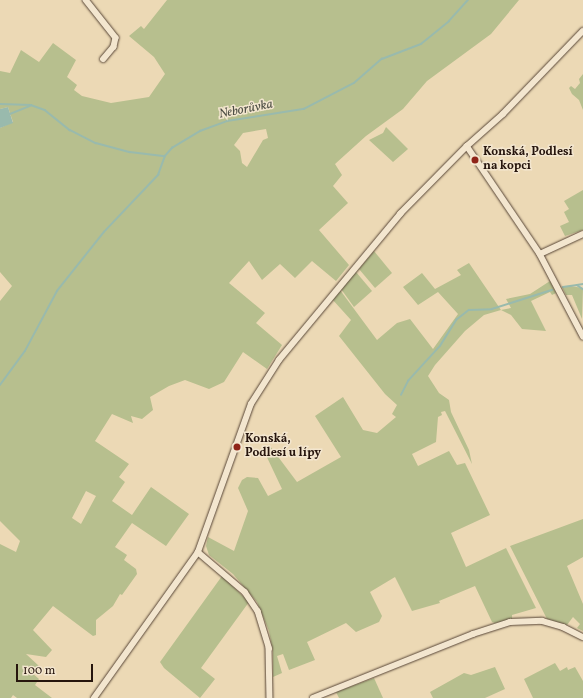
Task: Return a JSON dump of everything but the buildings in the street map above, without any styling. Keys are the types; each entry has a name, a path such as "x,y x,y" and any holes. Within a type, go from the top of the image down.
{"street":[{"path":"86,0 116,38 114,47 104,59"},
{"path":"94,698 198,552 251,404 278,360 400,214 467,146 503,114 583,31"},
{"path":"467,146 540,254 583,336"},
{"path":"540,254 583,234"},
{"path":"198,552 245,592 258,611 269,648 270,698"},
{"path":"313,698 479,632 510,622 542,621 563,627 583,637"}],"green space":[{"path":"167,0 519,0 491,34 427,81 403,109 366,136 335,164 342,175 333,186 348,203 319,230 349,265 336,281 312,261 295,278 280,264 262,280 249,261 229,283 265,313 256,323 282,345 267,369 243,352 224,382 209,389 185,380 169,386 150,397 153,410 142,419 131,416 133,423 112,414 95,441 129,464 119,477 125,482 112,501 132,515 151,487 189,514 166,546 132,523 115,547 127,555 124,560 136,569 137,574 122,595 120,594 113,606 96,620 96,635 93,636 53,606 33,630 52,650 46,657 26,654 39,666 32,670 32,673 39,679 35,685 52,698 17,698 13,695 11,698 0,698 0,544 16,552 20,541 0,521 0,301 12,286 0,272 0,128 13,122 8,107 0,109 0,71 10,73 21,50 39,62 53,43 76,60 67,77 77,85 74,90 82,96 111,103 149,97 165,74 154,57 129,36 141,26 144,29","holes":["266,129 268,138 263,140 247,167 242,163 240,151 234,145 243,133","86,491 96,496 81,524 72,518"]},
{"path":"583,74 583,110 579,100 572,94 569,88 571,86 575,89 580,83 579,79"},
{"path":"386,127 408,149 393,162 369,140 383,133"},
{"path":"583,190 583,230 565,236 560,226 569,222 564,212 569,209 564,201"},
{"path":"374,251 392,273 375,288 359,269"},
{"path":"469,263 501,310 484,315 465,331 435,365 428,376 439,393 449,400 451,412 469,450 472,464 445,411 441,412 442,415 438,417 436,442 412,454 418,466 449,451 457,465 465,463 490,515 451,533 466,567 506,548 536,608 512,615 512,620 495,623 492,622 475,586 439,601 440,603 412,611 395,577 370,592 382,616 379,622 356,632 346,623 307,642 315,660 289,670 283,654 277,656 282,673 273,677 273,652 269,631 257,602 233,574 209,555 206,546 208,537 234,551 248,511 238,488 242,480 247,477 258,478 268,496 282,489 264,451 270,446 297,482 341,457 315,416 343,397 363,430 377,433 396,417 392,414 397,405 385,394 339,336 351,320 332,299 340,290 377,340 397,323 410,319 433,349 458,314 438,292 418,305 403,287 422,273 435,289 461,275 457,270"},
{"path":"356,272 372,291 354,307 341,289"},
{"path":"550,281 556,293 552,295 550,292 531,301 546,331 522,329 511,315 501,310 511,308 506,299 530,294"},
{"path":"570,286 583,288 582,319 572,295 566,295 562,287"},
{"path":"583,519 583,557 567,566 583,604 583,631 577,628 580,624 573,617 567,625 547,619 510,546"},
{"path":"222,576 249,602 201,668 215,679 200,698 164,668 160,662"},
{"path":"555,663 560,671 567,667 568,670 575,667 583,681 583,698 533,698 524,679"},
{"path":"495,667 505,689 485,698 433,698 430,692 464,673 471,675"},
{"path":"374,678 383,698 339,698 336,692"}],"shaded area":[{"path":"8,107 13,123 0,128 0,109"}],"waterway":[{"name":"Neborůvka","path":"0,385 25,351 57,291 104,232 158,175 165,156 172,148 200,131 227,121 304,109 354,83 382,59 421,44 449,21 468,0"},
{"path":"0,104 31,105 45,110 70,130 96,143 130,152 165,156"},
{"path":"10,114 30,106"},
{"path":"577,285 583,284"},
{"path":"563,287 577,285 583,289"},
{"path":"401,395 408,381 440,346 456,320 469,310 492,309 552,290"}],"place":[{"name":"Konská, Podlesí na kopci","path":"475,160"},
{"name":"Konská, Podlesí u lípy","path":"237,447"}]}
